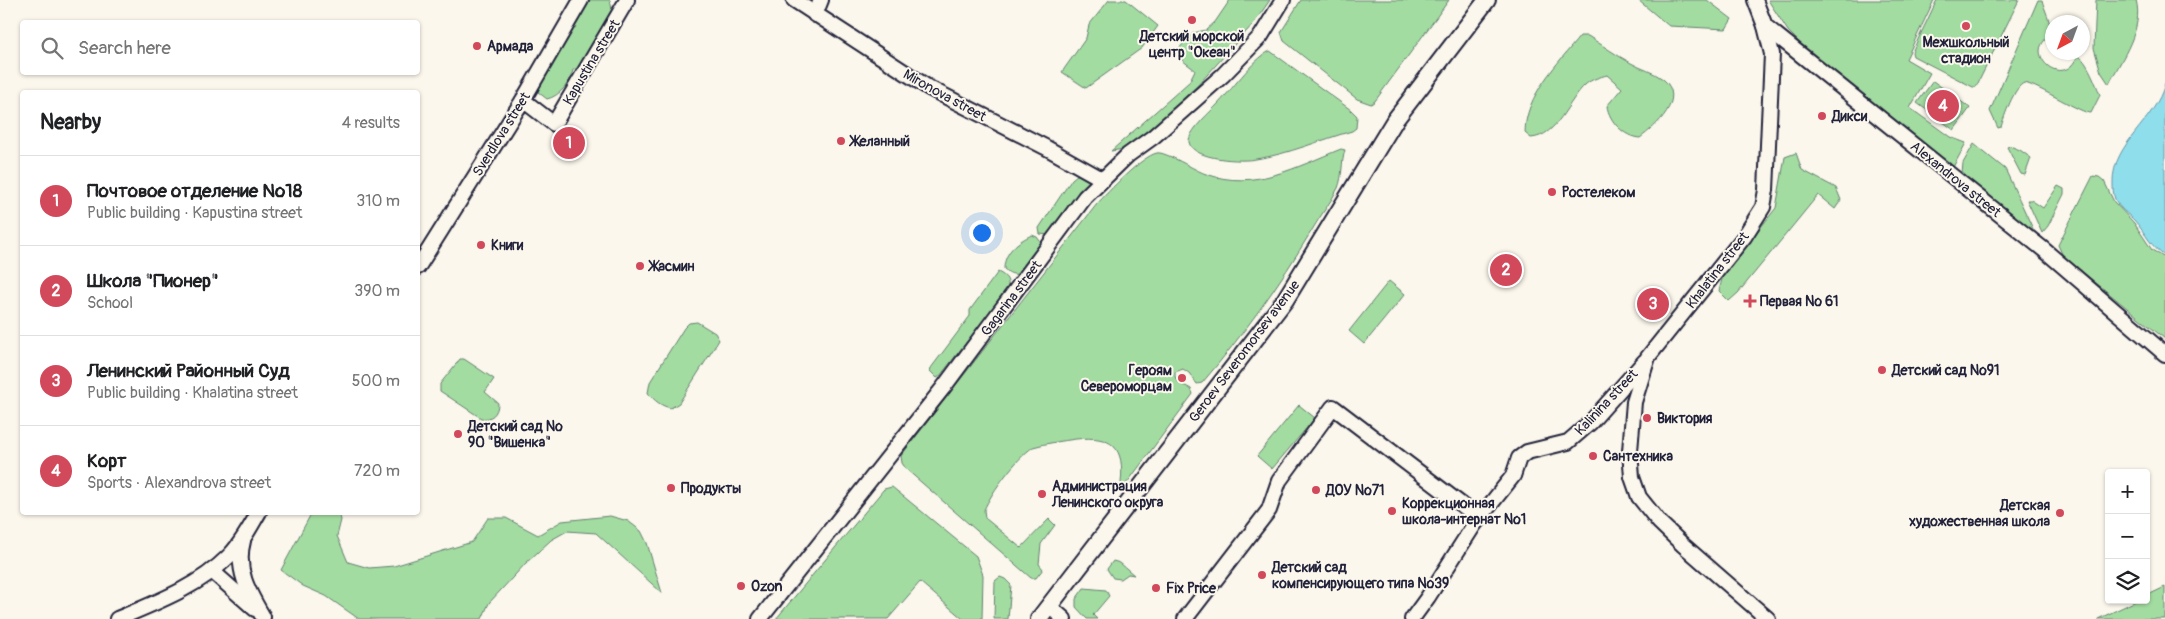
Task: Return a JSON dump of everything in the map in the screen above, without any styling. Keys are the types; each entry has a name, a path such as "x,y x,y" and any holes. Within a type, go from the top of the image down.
{"main road":[{"name":"Geroev Severomorsev avenue","path":"1044,613 1285,300 1395,120 1487,0"}],"street":[{"name":"Sverdlova street","path":"420,264 523,100 581,0"},
{"name":"Kapustina street","path":"523,100 554,124 628,0"},
{"name":"Mironova street","path":"794,0 929,88 1045,147 1102,179"},
{"path":"815,15 820,0"},
{"name":"Gagarina street","path":"760,619 949,380 1037,264 1068,219 1102,179 1223,75 1261,36 1283,0"},
{"path":"1755,0 1765,26"},
{"name":"Alexandrova street","path":"1765,26 2043,249 2165,354"},
{"name":"Khalatina street","path":"1765,26 1772,54 1766,190 1763,207 1744,237 1648,357 1634,402 1630,451 1632,477 1639,497 1659,522 1768,619"},
{"name":"Kalinina street","path":"1412,619 1479,518 1513,476 1517,463 1523,454 1539,448 1568,442 1590,423 1648,357"},
{"path":"1185,619 1269,510 1279,481 1333,407 1479,518"},
{"path":"117,619 177,592 212,571 230,556 257,515"},
{"path":"244,536 240,566 249,592 264,618"},
{"path":"212,571 264,618"},
{"path":"1044,613 1064,619"}],"green space":[{"path":"587,0 610,0 613,14 580,67 573,70 570,80 564,88 556,95 547,99 538,92 544,74"},
{"path":"1109,0 1126,0 1158,26 1142,48 1086,88 1062,72 1086,38 1089,25"},
{"path":"1230,0 1270,0 1254,23 1198,85 1161,120 1124,149 1111,151 1189,82 1195,70 1174,54 1193,33 1206,30 1215,22"},
{"path":"1301,0 1449,0 1371,104 1357,99 1284,41 1281,32"},
{"path":"1638,0 1707,0 1732,19 1726,29 1669,26"},
{"path":"1768,0 1934,0 1906,59 1930,73 1910,108 1950,137 1966,143 1952,169 1802,45 1788,31"},
{"name":"Межшкольный стадион","path":"1937,0 2019,0 1976,87 1913,56 1912,52"},
{"path":"2038,0 2042,0 2047,15 2045,15 2045,40 2040,48 2044,61 2051,68 2061,70 2071,66 2075,60 2082,60 2094,79 2100,95 2091,113 2024,83 2013,96 2001,127 1998,128 1990,111"},
{"path":"2096,0 2136,0 2138,11 2137,22 2130,43 2109,84 2101,72 2094,48"},
{"path":"1580,36 1588,36 1625,60 1652,72 1663,79 1670,87 1672,95 1666,112 1654,127 1640,138 1628,135 1618,127 1608,112 1607,106 1622,88 1607,75 1593,79 1586,84 1556,124 1548,131 1540,136 1531,138 1525,133 1526,119 1537,93 1553,69"},
{"path":"1270,51 1351,110 1357,116 1356,128 1352,131 1292,150 1250,160 1230,160 1208,156 1192,148 1189,142 1195,128 1249,68"},
{"path":"1933,81 1970,108 1954,130 1917,103"},
{"path":"1974,144 2005,169 2034,231 2027,230 1962,174 1963,163"},
{"path":"2010,146 2031,158 2025,175 2021,174 2007,147"},
{"path":"1341,149 1345,150 1338,188 1287,270 1232,347 1202,383 1197,384 1189,373 1183,369 1175,372 1176,379 1182,385 1191,389 1193,394 1124,487 1121,483 1121,460 1114,446 1099,439 1088,438 1060,441 1033,447 1019,459 999,485 984,510 985,518 1021,548 1049,519 1055,525 1041,544 1039,564 1043,569 1036,578 1031,578 906,469 902,463 901,456 1097,204 1143,161 1157,153 1161,153 1206,174 1224,179 1241,180 1275,175"},
{"path":"1796,153 1802,170 1836,188 1841,200 1835,209 1818,195 1738,293 1729,301 1719,291 1723,275 1776,208 1785,157"},
{"path":"1082,174 1089,178 1091,182 1049,235 1040,234 1039,228 1072,179"},
{"path":"2093,176 2099,177 2104,181 2114,202 2134,223 2152,250 2165,258 2165,339 2063,256 2058,245"},
{"path":"2058,186 2064,189 2064,194 2048,226 2042,233 2027,200 2031,200 2043,208"},
{"path":"1032,235 1037,237 1042,244 1019,274 1011,273 1004,269 1009,252 1022,240"},
{"path":"998,272 1007,279 1007,290 937,378 930,371 931,368 970,316 970,310"},
{"path":"1389,281 1405,294 1364,344 1349,331"},
{"path":"697,322 715,333 719,340 679,403 671,408 664,406 648,393 650,382 684,328 689,323"},
{"path":"460,359 464,359 494,379 485,392 498,403 497,410 491,417 481,418 440,391 440,384"},
{"path":"1299,405 1315,418 1272,469 1257,456"},
{"path":"892,487 976,556 983,575 982,619 963,619 920,582 888,619 776,619 884,489"},
{"path":"310,515 340,515 341,520 337,536 348,562 369,568 394,566 472,542 488,518 506,518 538,535 562,521 610,516 628,521 641,531 647,543 662,593 596,533 567,531 551,540 526,563 489,603 482,619 359,619 326,596 303,586 281,570"},
{"path":"1113,561 1120,563 1134,575 1128,574 1121,579 1113,578 1107,569"},
{"path":"1000,577 1011,585 1008,619 994,619 995,581"},
{"path":"2165,587 2165,619 2098,619 2130,604 2150,604 2150,594"},
{"path":"1084,588 1106,590 1109,596 1093,615 1097,619 1087,619 1076,607 1076,599"}],"water":[{"path":"2165,83 2165,256 2156,249 2135,221 2119,205 2114,197 2113,183 2119,156 2153,109"}],"place":[{"name":"Детский морской центр \"Океан\"","path":"1192,20"},
{"name":"Межшкольный стадион","path":"1966,26"},
{"name":"Армада","path":"477,46"},
{"name":"Корт","path":"1943,106"},
{"name":"Дикси","path":"1822,116"},
{"name":"Желанный","path":"841,141"},
{"name":"Почтовое отделение №18","path":"569,143"},
{"name":"Ростелеком","path":"1552,192"},
{"name":"Книги","path":"481,245"},
{"name":"Жасмин","path":"640,266"},
{"name":"Школа \"Пионер\"","path":"1506,270"},
{"name":"Первая № 61","path":"1750,301"},
{"name":"Ленинский Районный Суд","path":"1653,304"},
{"name":"Детский сад №91","path":"1882,370"},
{"name":"Героям Cевероморцам","path":"1182,378"},
{"name":"Виктория","path":"1647,418"},
{"name":"Детский сад № 90 \"Вишенка\"","path":"458,434"},
{"name":"Сантехника","path":"1593,456"},
{"name":"Продукты","path":"671,488"},
{"name":"ДОУ №71","path":"1316,490"},
{"name":"Администрация Ленинского округа","path":"1042,494"},
{"name":"Коррекционная школа-интернат №1","path":"1392,511"},
{"name":"Детская художественная школа","path":"2060,513"},
{"name":"Детский сад компенсирующего типа №39","path":"1262,575"},
{"name":"Ozon","path":"741,586"},
{"name":"Fix Price","path":"1156,588"}]}
